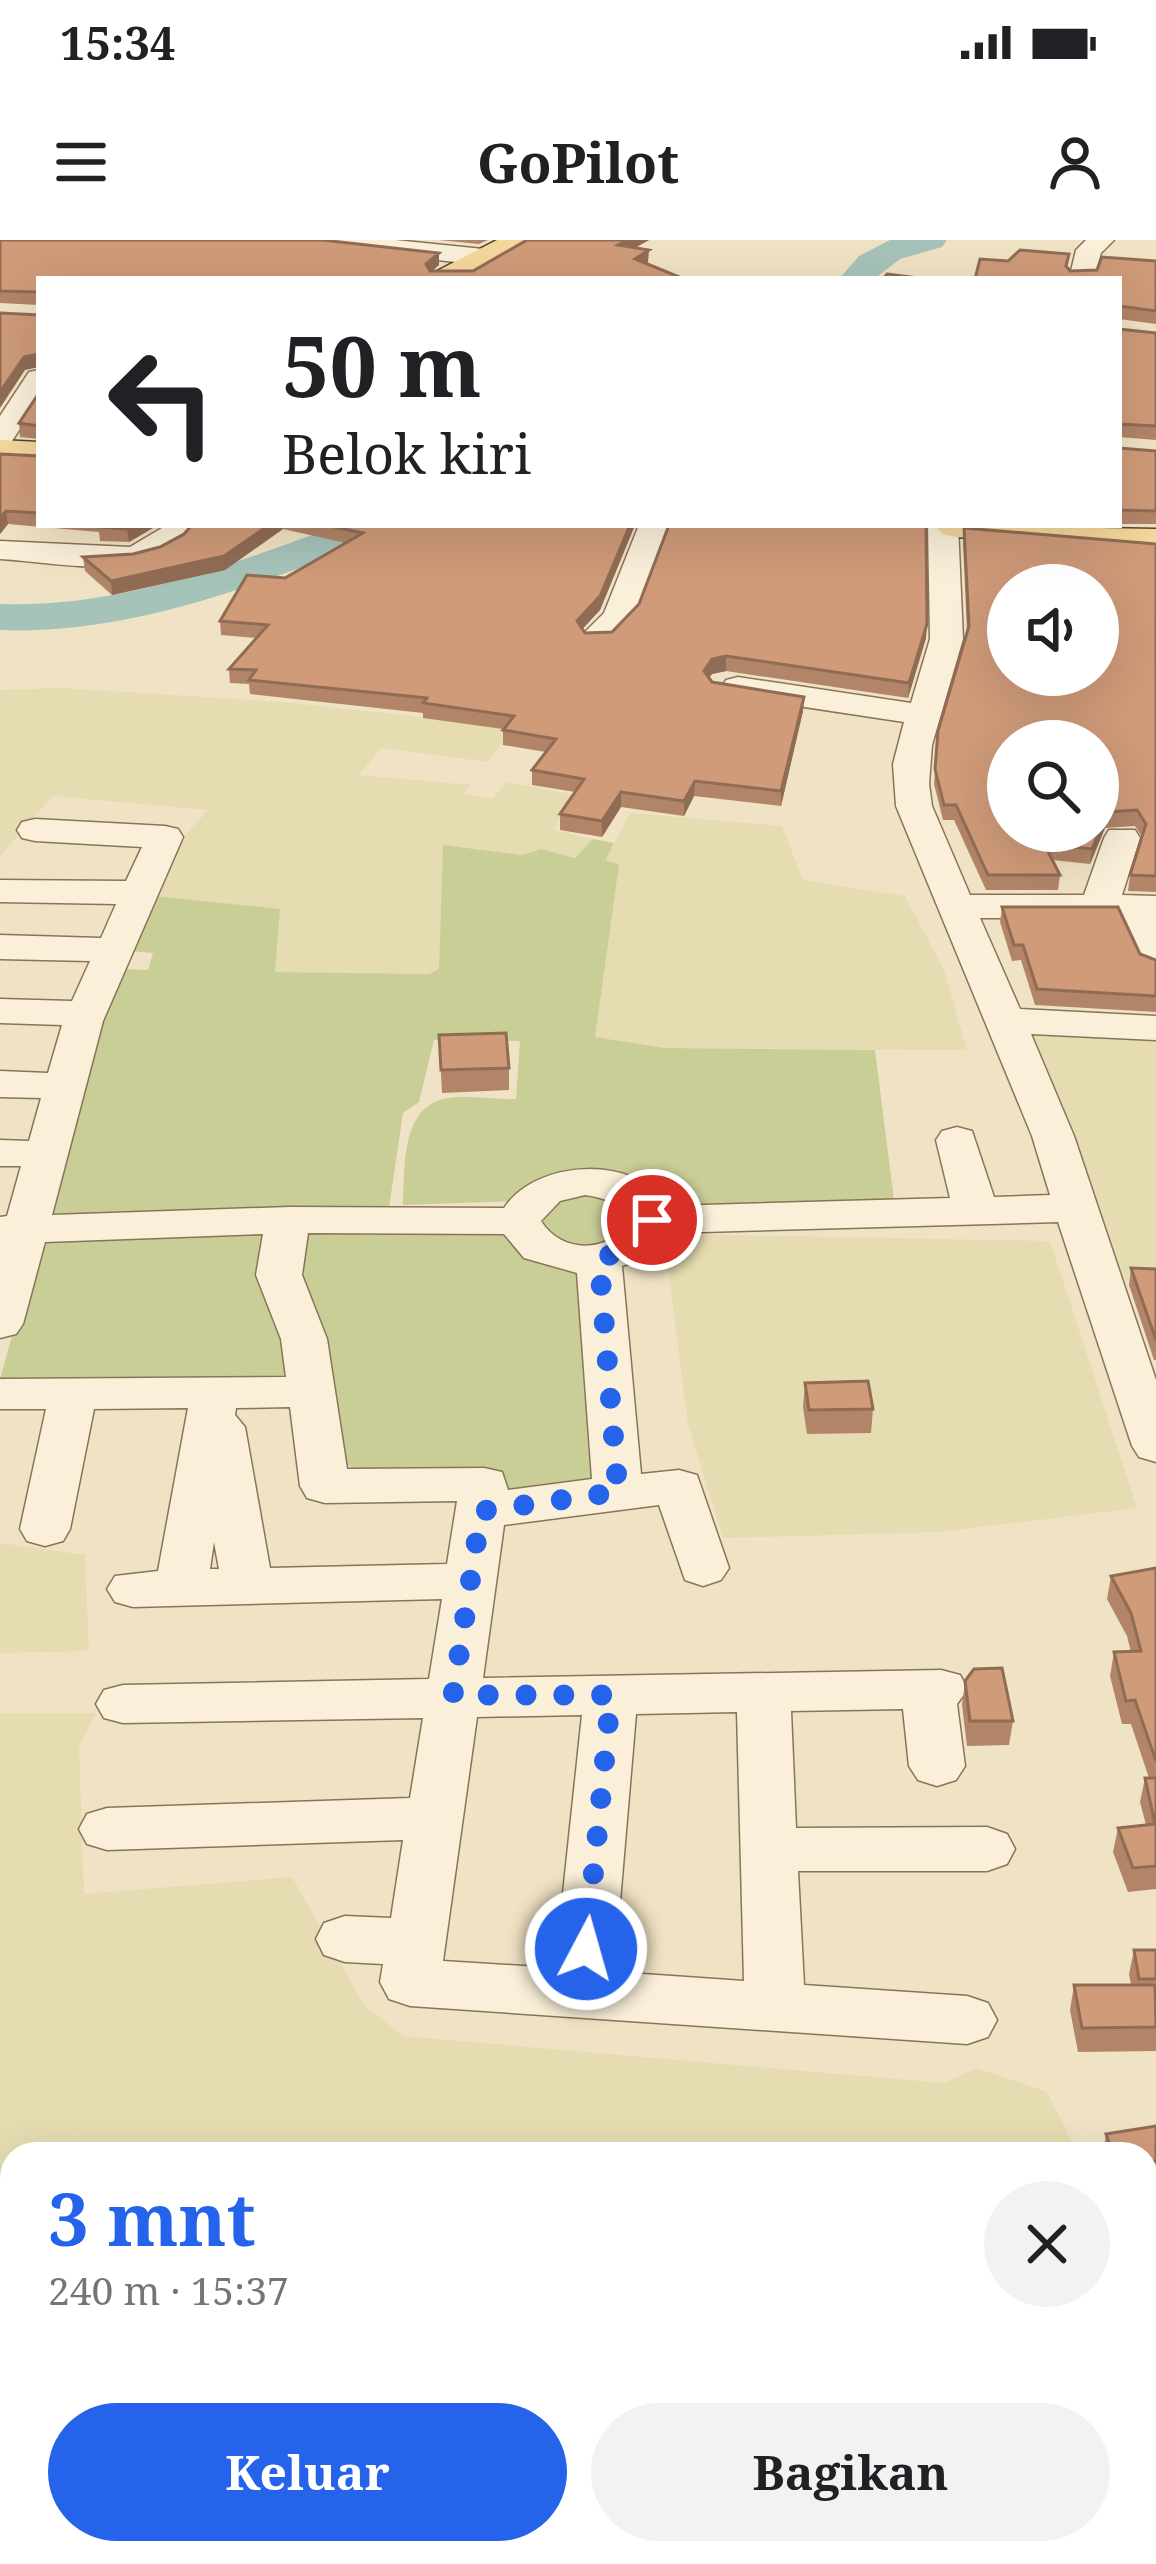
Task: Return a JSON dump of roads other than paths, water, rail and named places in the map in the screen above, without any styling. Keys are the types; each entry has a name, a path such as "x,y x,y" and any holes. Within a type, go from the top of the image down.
{"main road":[{"path":"453,276 507,249"},
{"path":"0,452 36,454"},
{"path":"1037,528 1156,541"}],"street":[{"path":"324,240 507,249"},
{"path":"1081,276 1089,250 1101,240"},
{"path":"0,438 36,383"},
{"path":"0,550 134,557 148,554 182,528"},
{"path":"597,636 619,616 653,528"},
{"path":"943,528 948,627 911,742 907,773 914,806 1007,1021 1053,1136 1075,1208 1134,1329 1154,1436"},
{"path":"725,685 923,715"},
{"path":"0,1324 11,1229 45,1154 86,1014 165,837 35,830"},
{"path":"1122,838 1129,905 1156,961"},
{"path":"0,891 139,893"},
{"path":"955,906 1129,905"},
{"path":"0,947 114,950"},
{"path":"0,1011 86,1014"},
{"path":"1007,1021 1156,1028"},
{"path":"0,1084 64,1086"},
{"path":"957,1140 976,1212"},
{"path":"0,1153 45,1154"},
{"path":"585,1182 631,1193 646,1205 652,1220 638,1245 599,1259 570,1259 544,1251 526,1238 519,1221 524,1206 539,1193 585,1182"},
{"path":"652,1220 1075,1208"},
{"path":"11,1229 289,1220 519,1221"},
{"path":"289,1220 275,1269 280,1292 298,1316 325,1486 484,1484 410,1982 968,2020"},
{"path":"599,1259 618,1492"},
{"path":"0,1394 310,1392"},
{"path":"215,1393 247,1586"},
{"path":"215,1393 157,1588 471,1581"},
{"path":"45,1528 73,1394"},
{"path":"481,1511 680,1487 703,1568"},
{"path":"122,1704 935,1689 937,1766"},
{"path":"763,1692 776,2007"},
{"path":"582,1993 611,1695"},
{"path":"106,1829 435,1818"},
{"path":"772,1850 987,1849"},
{"path":"345,1939 416,1942"}],"waterway":[{"path":"859,276 888,252 930,240"},
{"path":"0,617 45,619 142,604 370,528"}]}
